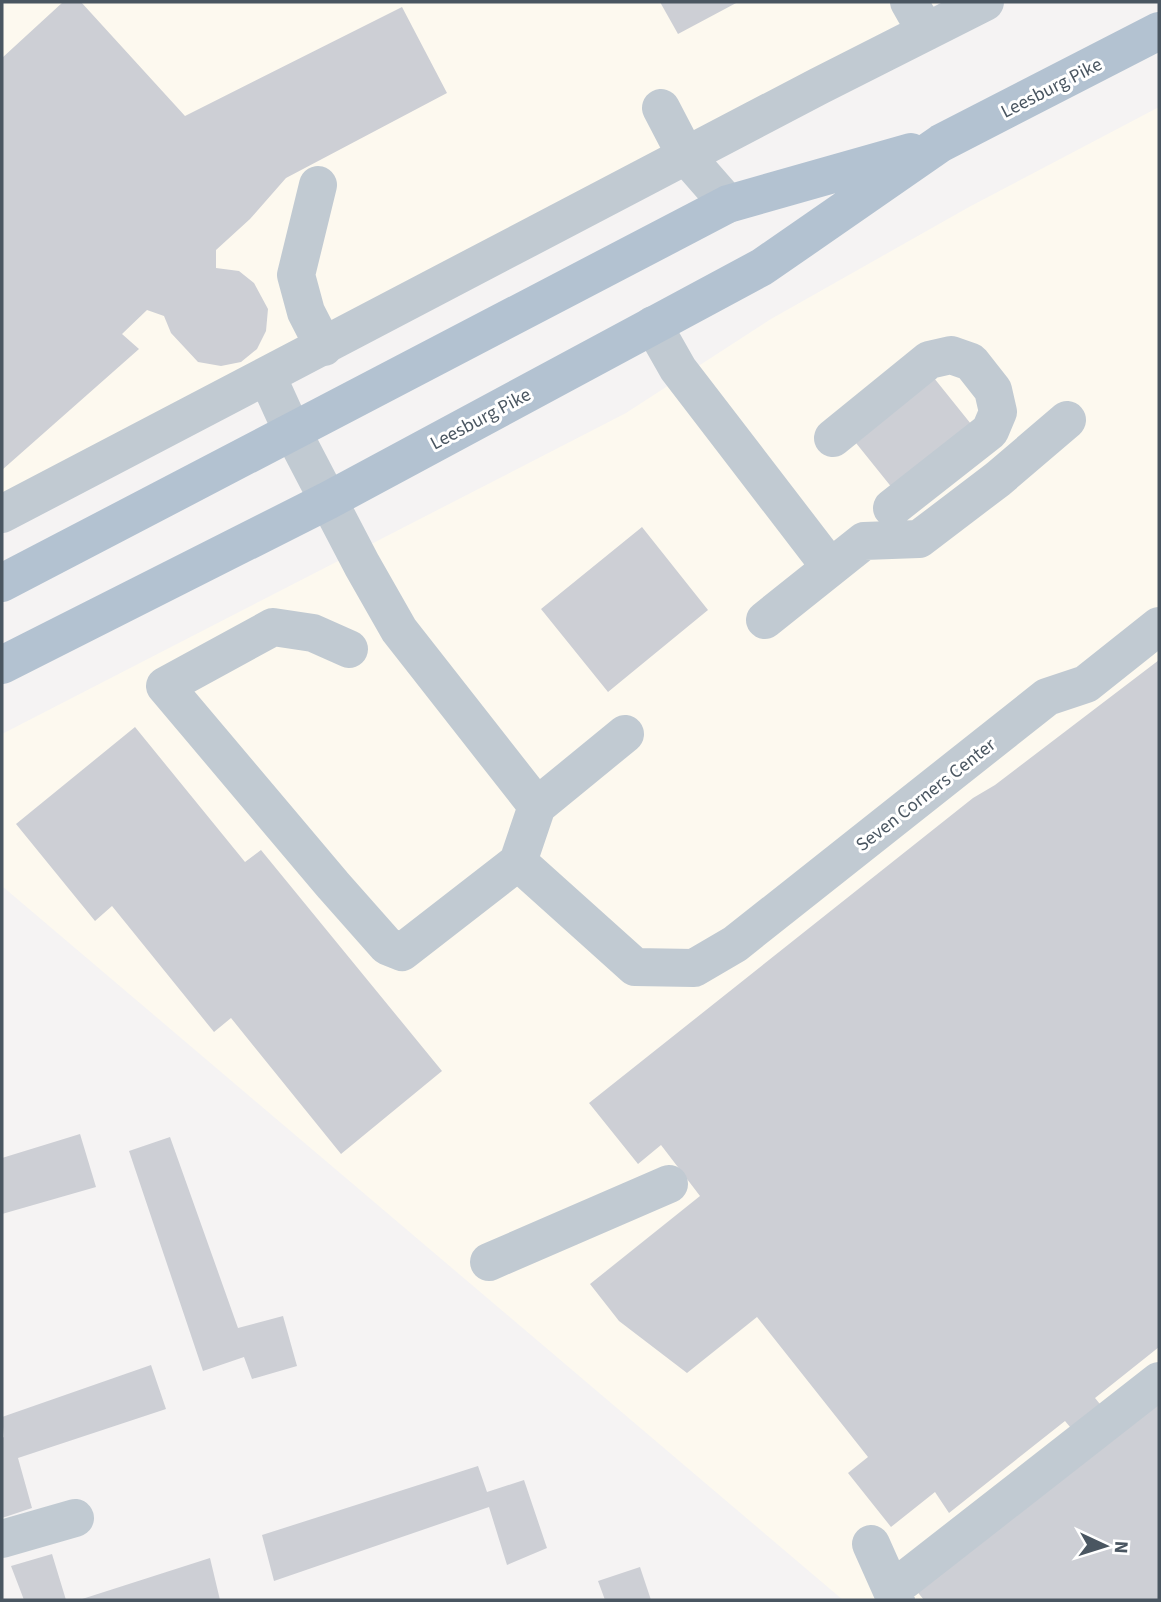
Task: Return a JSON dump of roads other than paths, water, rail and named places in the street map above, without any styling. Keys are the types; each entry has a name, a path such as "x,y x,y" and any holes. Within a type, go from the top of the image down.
{"main road":[{"name":"Leesburg Pike","path":"2,665 329,499 762,267 941,143 1159,31"},
{"name":"Leesburg Pike","path":"2,583 728,204 941,143"}],"lane":[{"path":"2,514 686,156 918,17 985,2"},
{"path":"662,108 686,156 728,204"},
{"path":"318,185 296,275 306,312 324,346"},
{"path":"653,325 678,369 830,566"},
{"path":"833,438 929,360 951,355 971,362 993,390 998,412 990,431 892,509"},
{"path":"267,376 292,431 399,630 537,806"},
{"path":"765,620 864,541 919,539 998,479 1067,420"},
{"name":"Seven Corners Center","path":"518,862 635,967 694,968 735,944 1047,697 1086,684 1159,626"},
{"path":"349,649 313,633 273,627 165,686 387,946 402,952 518,862 537,806 625,734"},
{"path":"489,1262 669,1184"},
{"path":"871,1544 894,1594 1159,1381"},
{"path":"2,1539 75,1518"}]}
